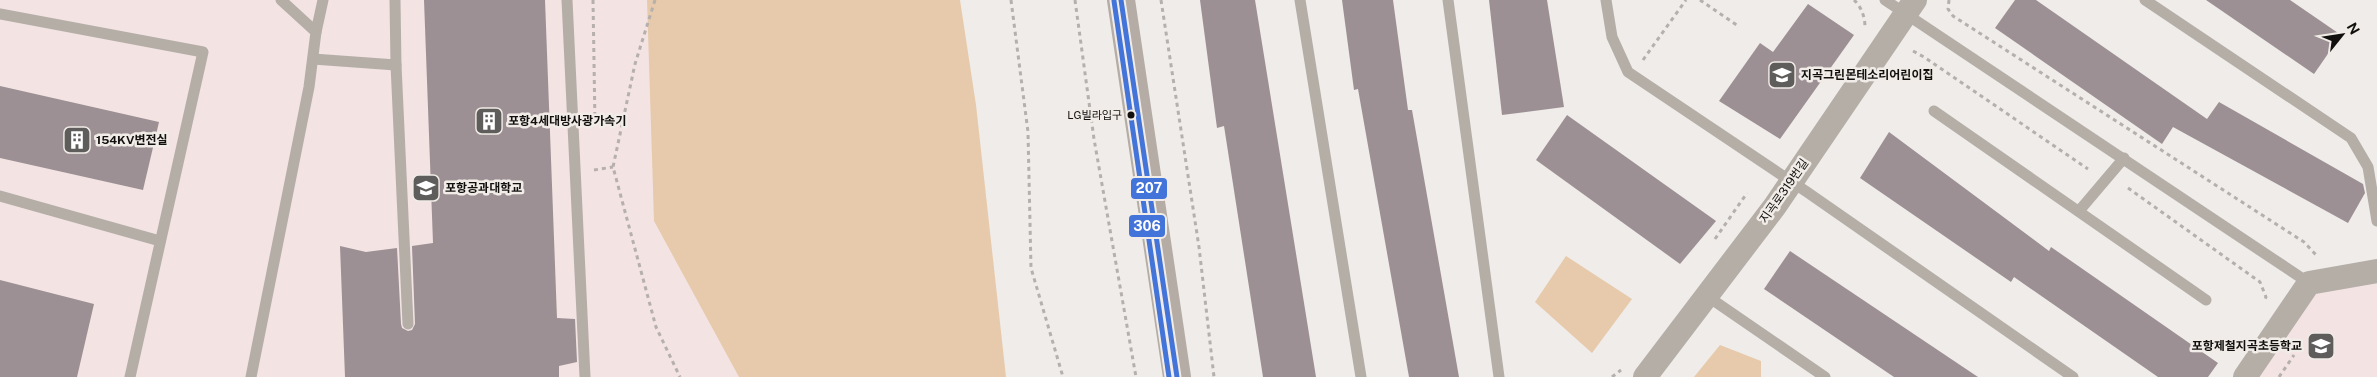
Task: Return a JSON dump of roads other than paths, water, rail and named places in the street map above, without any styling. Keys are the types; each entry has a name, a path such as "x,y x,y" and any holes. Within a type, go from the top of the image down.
{"main road":[{"path":"1121,0 1177,377"}],"street":[{"name":"지곡로319번길","path":"1645,377 1792,182 1910,7"},
{"path":"2245,377 2309,283 2377,271"}],"lane":[{"path":"281,0 316,32"},
{"path":"251,377 323,0"},
{"path":"395,0 396,65 408,324"},
{"path":"567,0 585,377"},
{"path":"1300,0 1361,377"},
{"path":"1448,0 1499,377"},
{"path":"1606,0 1612,37 1628,72 1792,182 2073,377"},
{"path":"1885,0 1910,7 2124,158 2309,283"},
{"path":"2145,0 2352,138 2368,167 2377,221"},
{"path":"0,14 203,52 130,377"},
{"path":"312,59 396,65"},
{"path":"1934,111 2206,300"},
{"path":"2079,211 2124,158"},
{"path":"0,196 160,242"},
{"path":"1707,296 1826,377"}],"place":[{"name":"지곡그린몬테소리어린이집","path":"1782,75"},
{"name":"LG빌라입구","path":"1131,115"},
{"name":"포항4세대방사광가속기","path":"489,121"},
{"name":"154KV변전실","path":"77,140"},
{"name":"포항공과대학교","path":"426,188"},
{"name":"포항제철지곡초등학교","path":"2321,346"}]}
